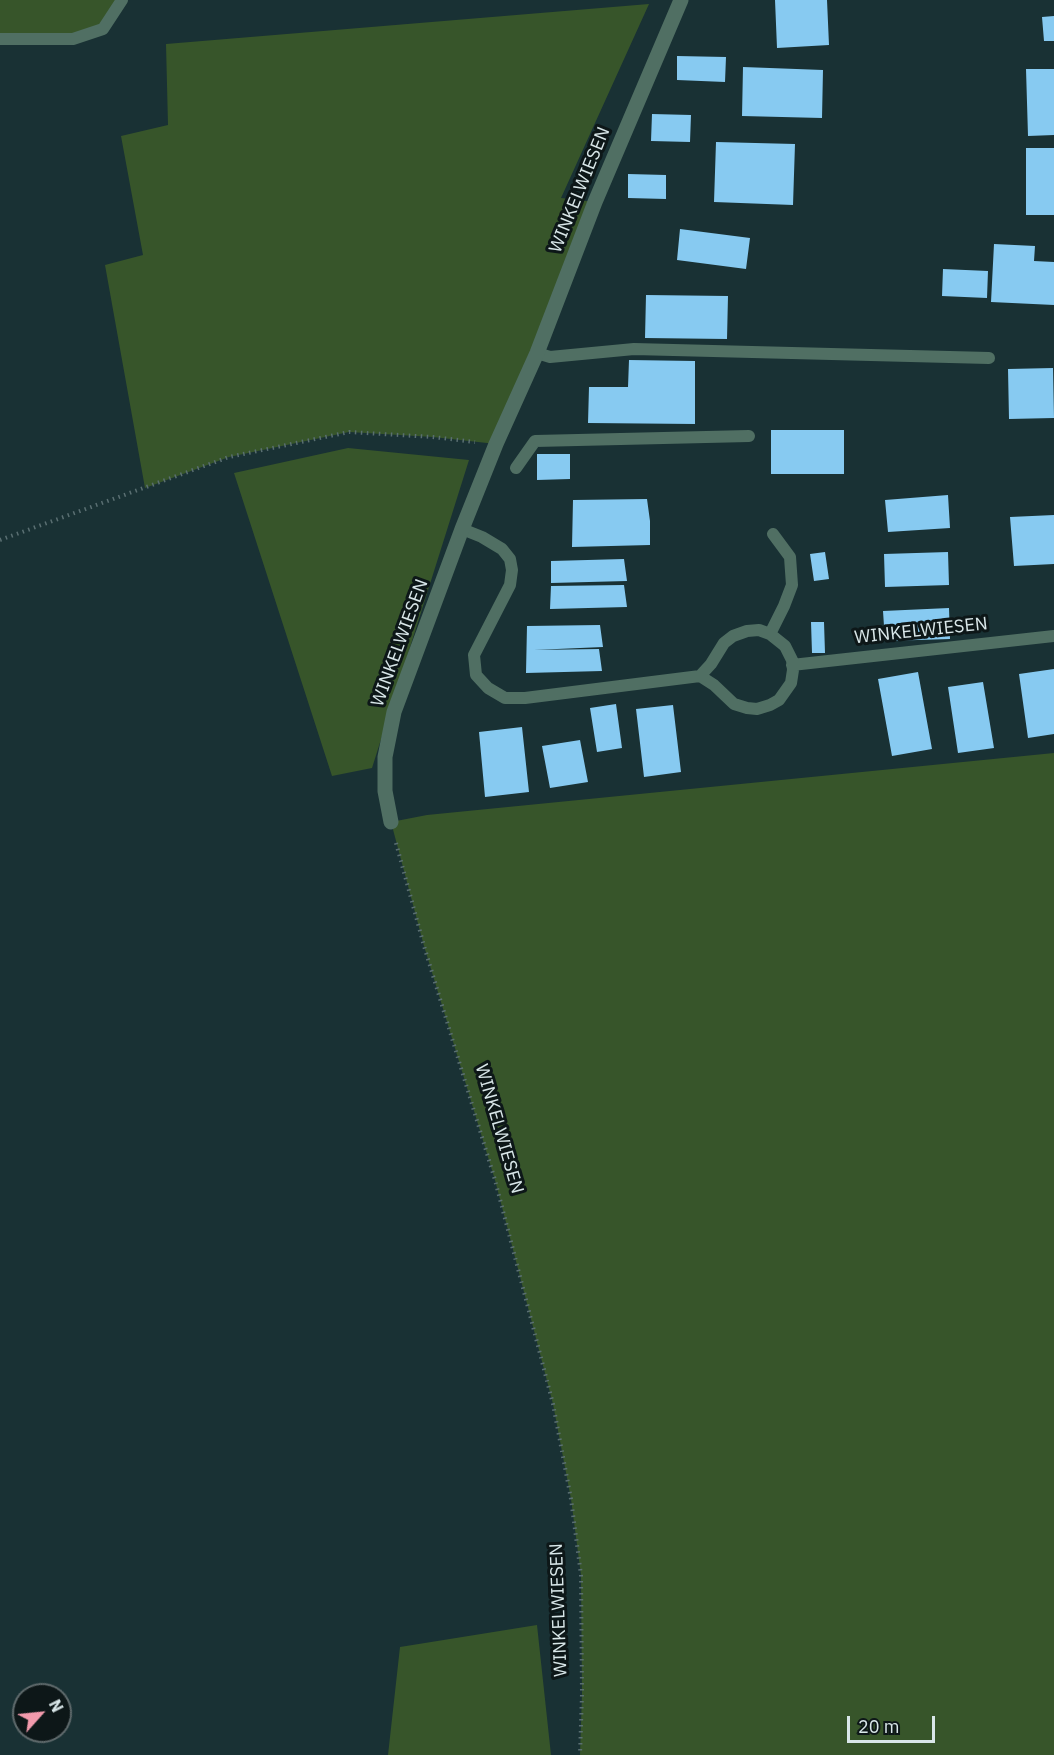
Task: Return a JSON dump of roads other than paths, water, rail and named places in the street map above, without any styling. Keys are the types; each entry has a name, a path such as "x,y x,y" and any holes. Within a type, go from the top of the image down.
{"street":[{"name":"WINKELWIESEN","path":"390,822 385,790 385,757 394,712 496,444 537,353 595,202 681,0"}],"lane":[{"path":"0,39 73,39 103,29 122,0"},
{"path":"537,353 549,357 634,349 989,358"},
{"path":"516,468 535,441 749,436"},
{"path":"462,529 502,549 510,559 512,570 510,585 474,655 476,675 488,688 505,698 525,698 700,676 724,644 733,636 747,631 759,630 770,634 785,646 792,660 791,683 786,692 779,700 757,709 734,704 700,676"},
{"path":"770,634 792,585 790,557 773,534"},
{"name":"WINKELWIESEN","path":"792,665 1054,636"}]}
